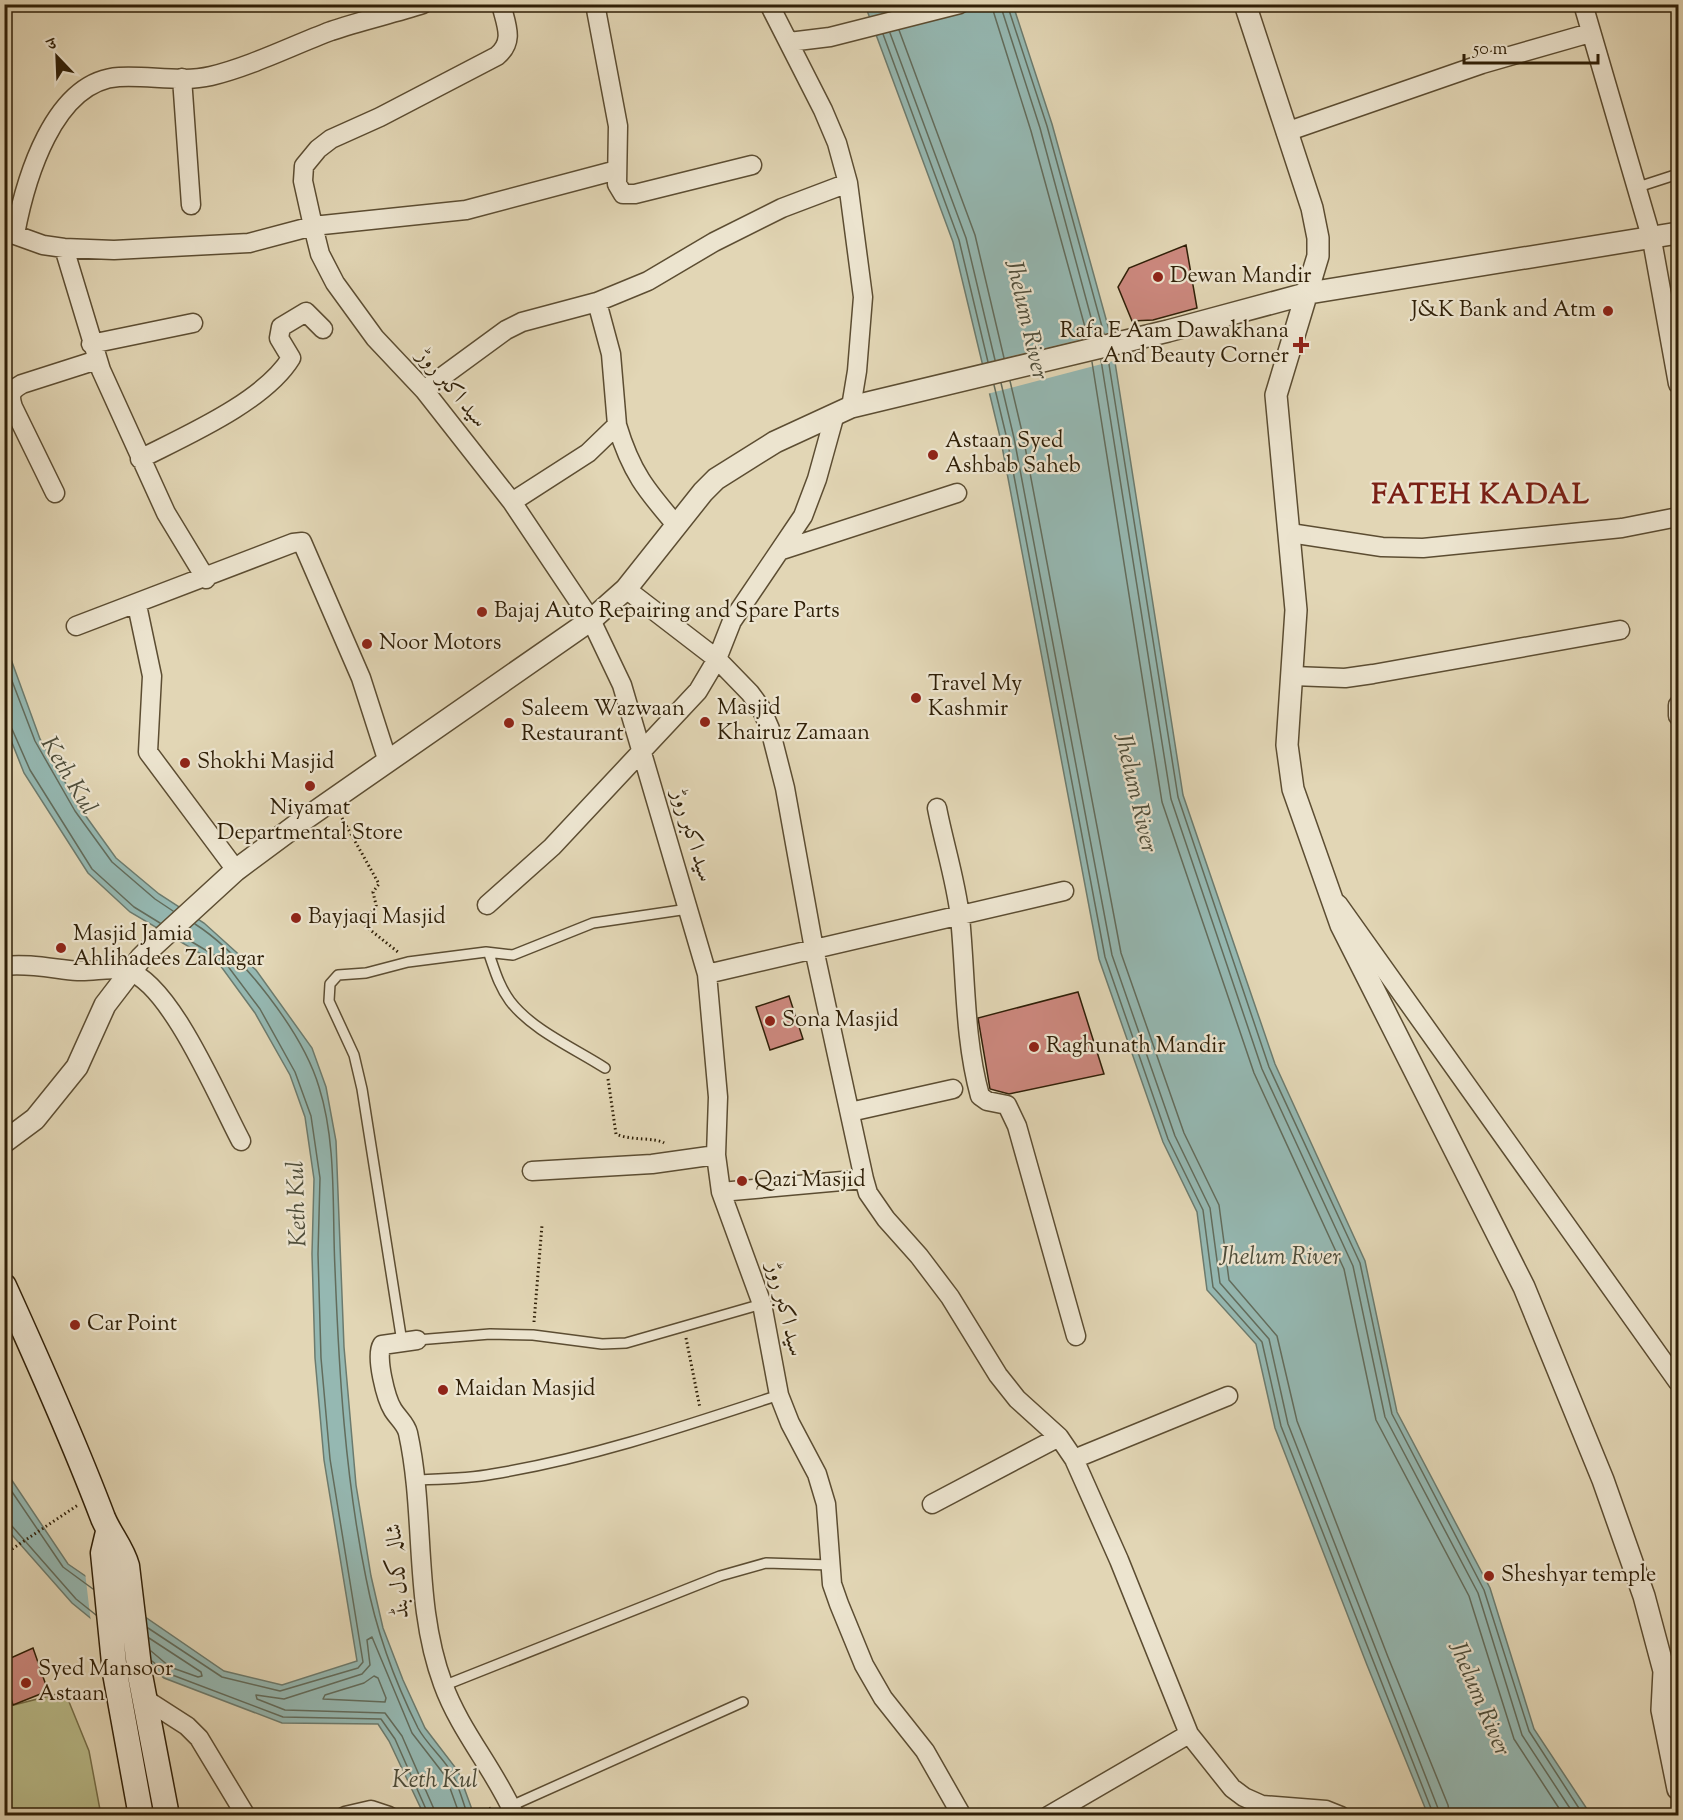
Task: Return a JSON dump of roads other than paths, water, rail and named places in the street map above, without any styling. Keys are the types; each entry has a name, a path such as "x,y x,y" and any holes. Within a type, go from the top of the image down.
{"main road":[{"path":"4,1286 66,1422 108,1532 103,1552 116,1567 168,1815"},
{"path":"116,1567 114,1673 141,1815"}],"street":[{"path":"423,4 332,31 208,77 119,77 102,80 81,92 45,137 10,233 43,245 64,248 114,250 249,243 313,226 466,210 617,170"},
{"name":"سید اکبر روڑ","path":"501,4 509,34 508,44 497,56 380,117 331,139 308,158 304,166 303,181 320,254 335,283 375,338 424,390 512,502 591,620 622,685 707,974 718,1097 716,1155 721,1192 762,1304 779,1395 790,1423 817,1474 826,1504 831,1565 838,1604 864,1665 883,1698 925,1751 962,1815"},
{"path":"595,4 618,126 619,189 628,195 752,165"},
{"path":"487,905 552,847 698,691 717,659 732,621 757,582 782,550 806,507 858,371 863,297 848,183 830,126 769,4"},
{"path":"789,42 854,31 960,4"},
{"path":"1245,4 1317,231 1318,256 1309,293 1276,395 1296,610 1293,676 1287,726 1288,767 1293,789 1341,925 1524,1287 1603,1480 1644,1596 1664,1671 1662,1710 1678,1789"},
{"path":"1583,4 1652,240 1678,384"},
{"path":"1286,132 1482,64 1590,33"},
{"path":"183,78 191,205"},
{"path":"424,390 506,330 522,322 597,302 648,281 714,242 782,208 848,183"},
{"path":"4,1143 35,1119 76,1066 105,1005 153,946 229,877 333,800 591,620 626,589 703,492 716,479 775,442 843,410 1168,331 1309,293 1652,240 1678,233"},
{"path":"64,248 94,352 166,513 206,579"},
{"path":"597,302 611,354 617,425 632,470 642,486 677,526"},
{"path":"140,459 233,410 262,387 291,358 279,338 281,327 306,312 323,329"},
{"path":"56,494 10,398 12,392 22,384 94,352 193,323"},
{"path":"512,502 588,453 617,425"},
{"path":"782,550 957,493"},
{"path":"1290,533 1382,547 1413,549 1622,528 1678,517"},
{"path":"75,626 206,579 293,543 302,542 361,678 388,762"},
{"path":"626,589 717,659 750,693 761,708 770,729 786,788 814,949 868,1193 886,1220 950,1297 998,1375 1017,1399 1059,1437 1074,1459 1119,1560 1188,1734 1232,1788 1256,1810 1326,1810 1341,1815"},
{"path":"137,605 152,676 148,752 229,877"},
{"path":"1293,676 1345,678 1620,630"},
{"path":"1678,705 1678,716"},
{"path":"937,808 960,915 970,1049 980,1096 987,1101 1007,1105 1013,1115 1076,1336"},
{"path":"1328,890 1678,1382"},
{"path":"707,974 1064,891"},
{"path":"4,966 131,971 160,994 175,1015 241,1141"},
{"path":"850,1112 953,1089"},
{"path":"532,1171 652,1164 716,1155"},
{"path":"721,1192 864,1179"},
{"name":"شالہ کدل بنڈ","path":"409,1341 382,1345 380,1360 393,1410 407,1430 415,1480 426,1618 443,1686 506,1809"},
{"path":"1074,1459 1228,1396"},
{"path":"932,1504 1059,1437"},
{"path":"145,1699 187,1726 199,1738 246,1815"},
{"path":"1048,1815 1188,1734"},
{"path":"345,1815 371,1810 389,1815"}],"lane":[{"path":"1638,187 1678,174"},
{"path":"688,909 593,923 513,955 486,952 408,962 366,973 338,975 330,984 327,996 354,1055 409,1341 490,1335 533,1335 602,1344 626,1343 762,1304"},
{"path":"489,954 497,980 511,1002 534,1023 604,1068"},
{"path":"415,1480 491,1475 564,1460 779,1395"},
{"path":"443,1686 720,1576 766,1563 831,1565"},
{"path":"506,1809 743,1702"}],"water":[{"name":"Jhelum River","path":"865,5 1013,5 1052,124 1111,337 1183,795 1275,1064 1365,1261 1397,1412 1490,1588 1534,1729 1591,1815 1428,1815 1275,1428 1256,1344 1207,1290 1197,1212 1163,1142 1099,959 1001,441 953,242"},
{"name":"Keth Kul","path":"4,640 40,739 80,808 116,858 159,894 204,923 256,970 312,1048 326,1087 336,1141 344,1347 356,1485 371,1576 383,1628 403,1680 425,1728 458,1771 474,1815 424,1815 389,1741 378,1724 282,1723 164,1678 72,1603 5,1527 5,1470 68,1564 224,1671 282,1685 357,1661 324,1460 315,1358 312,1254 314,1179 305,1117 290,1075 255,1013 220,965 130,912 88,873 24,773 5,725"}],"place":[{"name":"Dewan Mandir","path":"1158,277"},
{"name":"J&K Bank and Atm","path":"1608,311"},
{"name":"Rafa E Aam Dawakhana And Beauty Corner","path":"1301,345"},
{"name":"Astaan Syed Ashbab Saheb","path":"933,455"},
{"name":"Bajaj Auto Repairing and Spare Parts","path":"482,612"},
{"name":"Noor Motors","path":"367,644"},
{"name":"Travel My Kashmir","path":"916,698"},
{"name":"Masjid Khairuz Zamaan","path":"705,722"},
{"name":"Saleem Wazwaan Restaurant","path":"509,723"},
{"name":"Shokhi Masjid","path":"185,763"},
{"name":"Niyamat Departmental Store","path":"310,786"},
{"name":"Bayjaqi Masjid","path":"296,918"},
{"name":"Masjid Jamia Ahlihadees Zaldagar","path":"61,948"},
{"name":"Sona Masjid","path":"770,1021"},
{"name":"Raghunath Mandir","path":"1034,1047"},
{"name":"Qazi Masjid","path":"742,1181"},
{"name":"Car Point","path":"75,1325"},
{"name":"Maidan Masjid","path":"443,1390"},
{"name":"Sheshyar temple","path":"1489,1576"},
{"name":"Syed Mansoor Astaan","path":"26,1683"}],"district":[{"name":"FATEH KADAL","path":"1481,496"}]}
